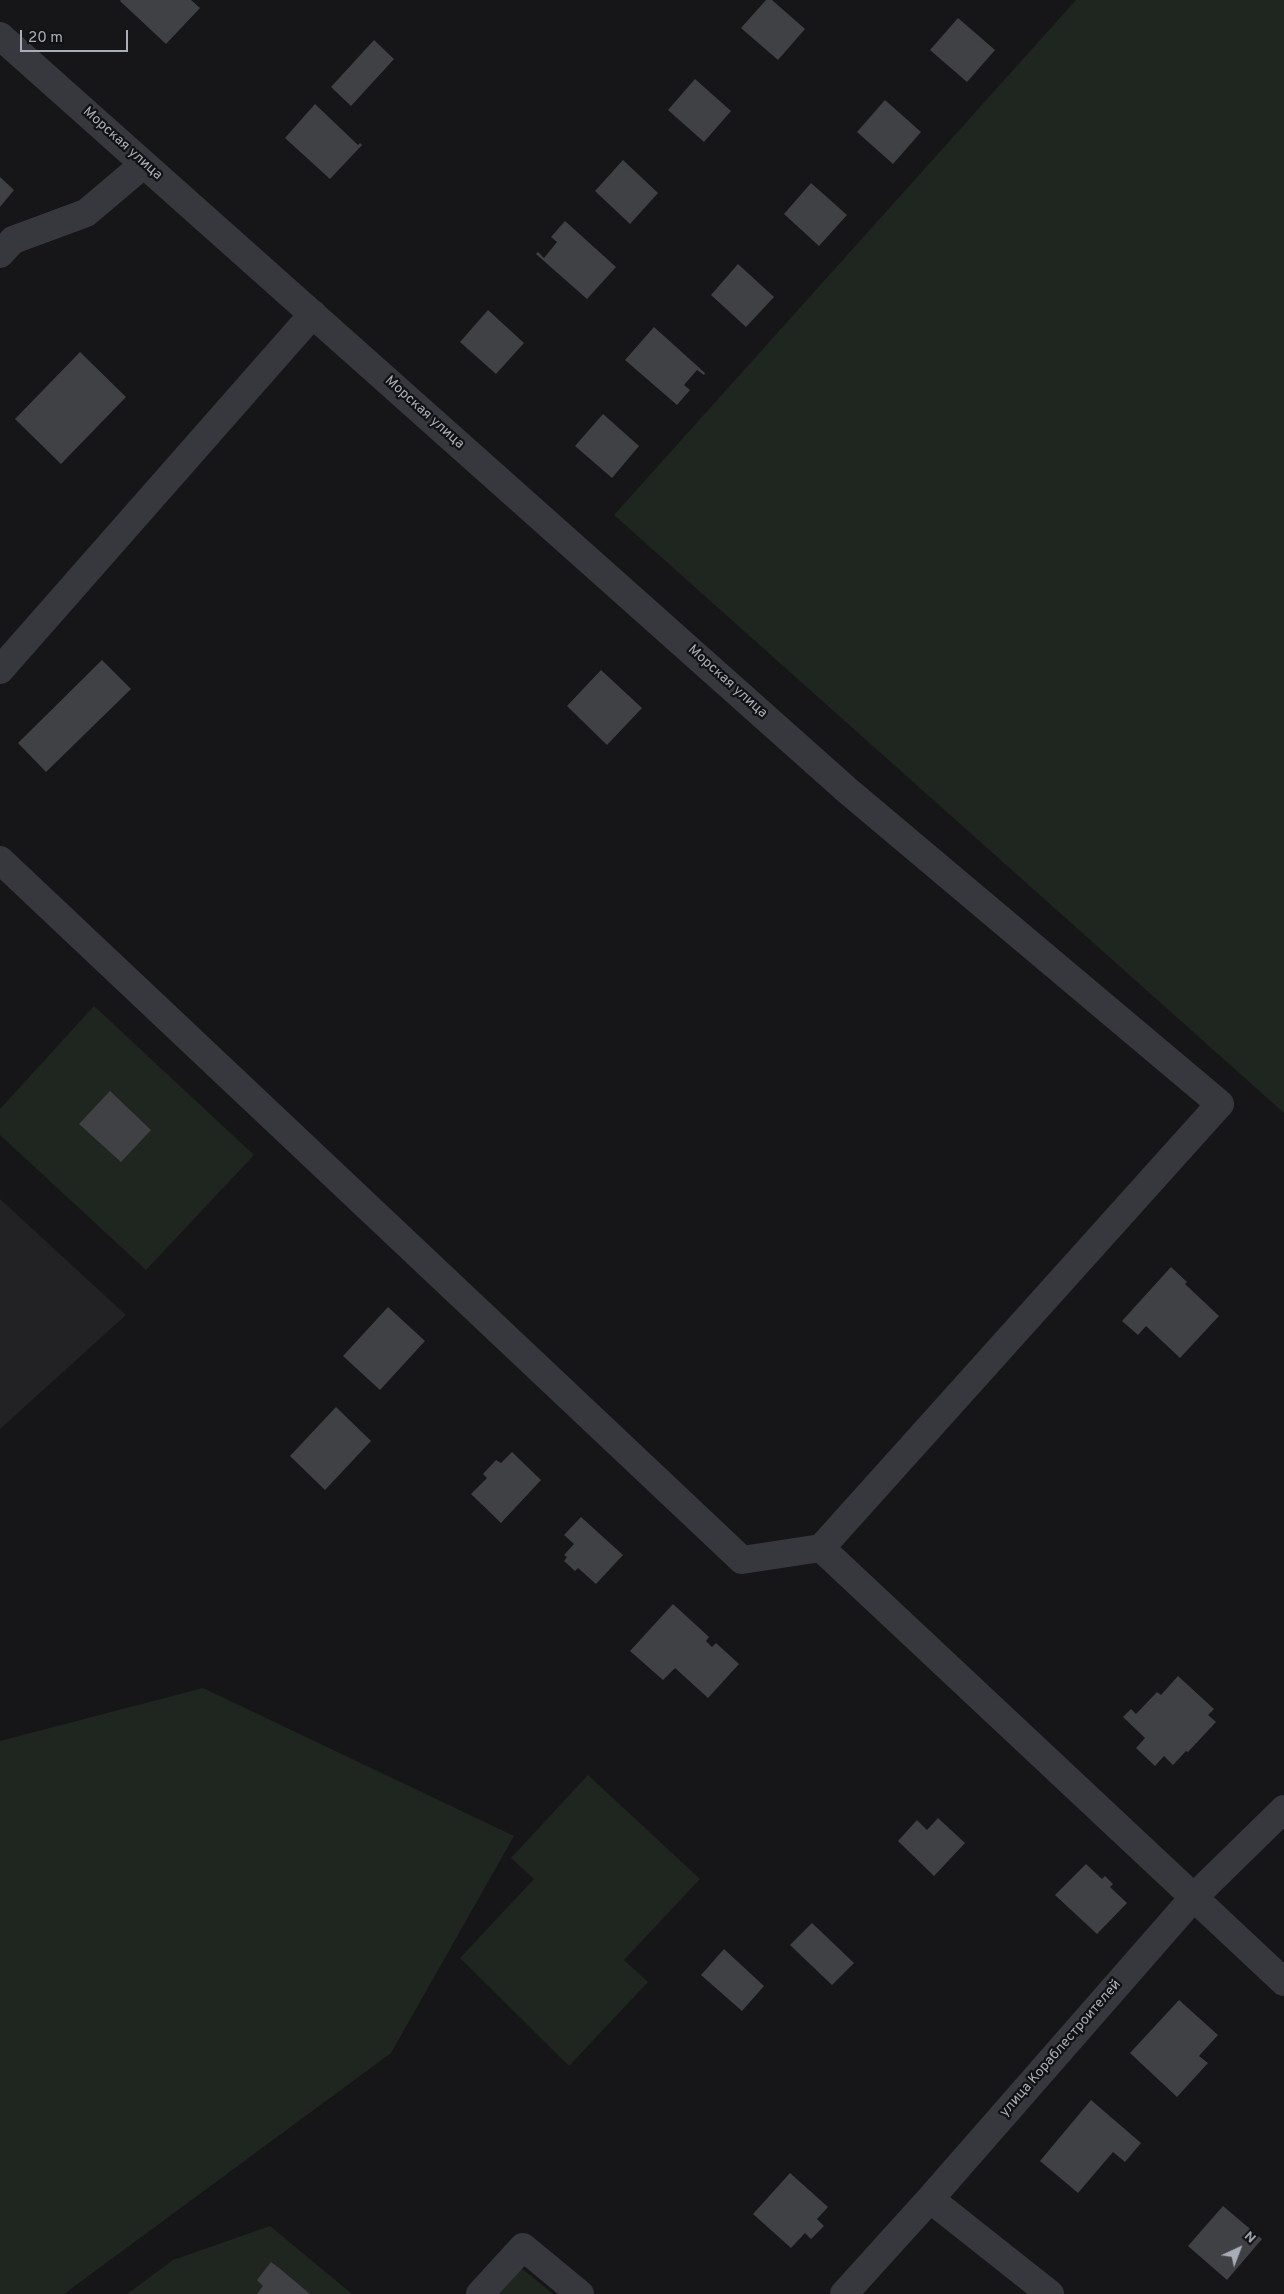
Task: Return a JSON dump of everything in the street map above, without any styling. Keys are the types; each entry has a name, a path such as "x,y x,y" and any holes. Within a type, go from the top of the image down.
{"street":[{"name":"Морская улица","path":"0,36 848,791 1220,1104 822,1548"},
{"path":"0,254 13,240 86,213 144,164"},
{"path":"0,670 313,314"},
{"path":"0,860 742,1560 822,1548 1284,1982"},
{"name":"улица Кораблестроителей","path":"844,2294 930,2199 1194,1897 1284,1809"},
{"path":"930,2199 1050,2294"},
{"path":"480,2294 523,2247 580,2294"}],"shaded area":[{"path":"1076,0 1284,0 1284,1113 614,515"},
{"path":"94,1006 254,1155 146,1270 0,1135 0,1109"},
{"path":"0,1199 126,1315 0,1429"},
{"path":"203,1688 514,1836 391,2053 64,2294 0,2294 0,1741"},
{"path":"588,1775 700,1879 624,1960 648,1982 569,2066 460,1958 534,1879 511,1858"},
{"path":"270,2226 352,2294 127,2294 173,2260"},
{"path":"519,2266 553,2294 496,2294"}],"building":[{"path":"121,0 191,0 200,8 166,44"},
{"path":"766,0 772,0 805,29 778,60 741,28"},
{"path":"958,18 995,50 967,82 930,50"},
{"path":"374,40 394,59 351,106 331,87"},
{"path":"695,79 731,111 704,142 668,110"},
{"path":"885,100 921,132 893,164 857,132"},
{"path":"315,104 358,145 360,143 362,145 330,179 285,138"},
{"path":"623,160 658,193 630,224 595,191"},
{"path":"0,177 14,190 0,207"},
{"path":"811,183 847,215 819,246 784,214"},
{"path":"565,221 616,267 587,299 536,254 538,252 544,258 557,242 551,237"},
{"path":"738,264 774,297 746,327 711,295"},
{"path":"488,310 524,343 496,374 460,342"},
{"path":"654,327 705,373 704,375 697,370 684,385 690,390 677,405 625,360"},
{"path":"80,352 126,397 61,464 15,419"},
{"path":"603,414 639,446 612,478 575,446"},
{"path":"102,660 131,689 46,772 18,743"},
{"path":"601,670 642,708 607,745 567,706"},
{"path":"110,1091 151,1130 121,1162 79,1124"},
{"path":"1171,1267 1187,1282 1185,1284 1219,1316 1180,1358 1146,1326 1138,1335 1122,1321"},
{"path":"388,1307 425,1341 380,1390 343,1356"},
{"path":"336,1407 371,1441 325,1490 290,1456"},
{"path":"512,1452 541,1480 501,1523 471,1494 487,1478 483,1474 496,1460 501,1463"},
{"path":"581,1517 623,1555 596,1584 578,1568 575,1571 564,1561 567,1557 564,1555 574,1544 564,1535"},
{"path":"673,1604 709,1637 706,1641 712,1647 716,1643 739,1664 708,1698 675,1668 663,1680 630,1651"},
{"path":"1178,1676 1214,1709 1208,1715 1216,1722 1173,1765 1164,1756 1155,1766 1136,1748 1145,1738 1123,1717 1131,1709 1136,1714 1157,1692 1161,1695"},
{"path":"938,1818 965,1843 934,1876 898,1841 917,1820 927,1830"},
{"path":"1086,1864 1102,1879 1105,1876 1113,1884 1110,1887 1127,1903 1097,1934 1055,1895"},
{"path":"812,1923 854,1963 832,1985 790,1945"},
{"path":"724,1949 764,1986 742,2011 701,1975"},
{"path":"1179,2000 1218,2035 1199,2056 1208,2063 1177,2097 1130,2053"},
{"path":"1091,2100 1141,2143 1125,2162 1113,2152 1078,2193 1040,2161"},
{"path":"790,2173 828,2207 817,2219 824,2226 811,2239 805,2233 791,2248 753,2214"},
{"path":"1223,2206 1262,2239 1227,2280 1188,2246"},
{"path":"271,2262 310,2294 257,2294 263,2286 257,2280"}]}
